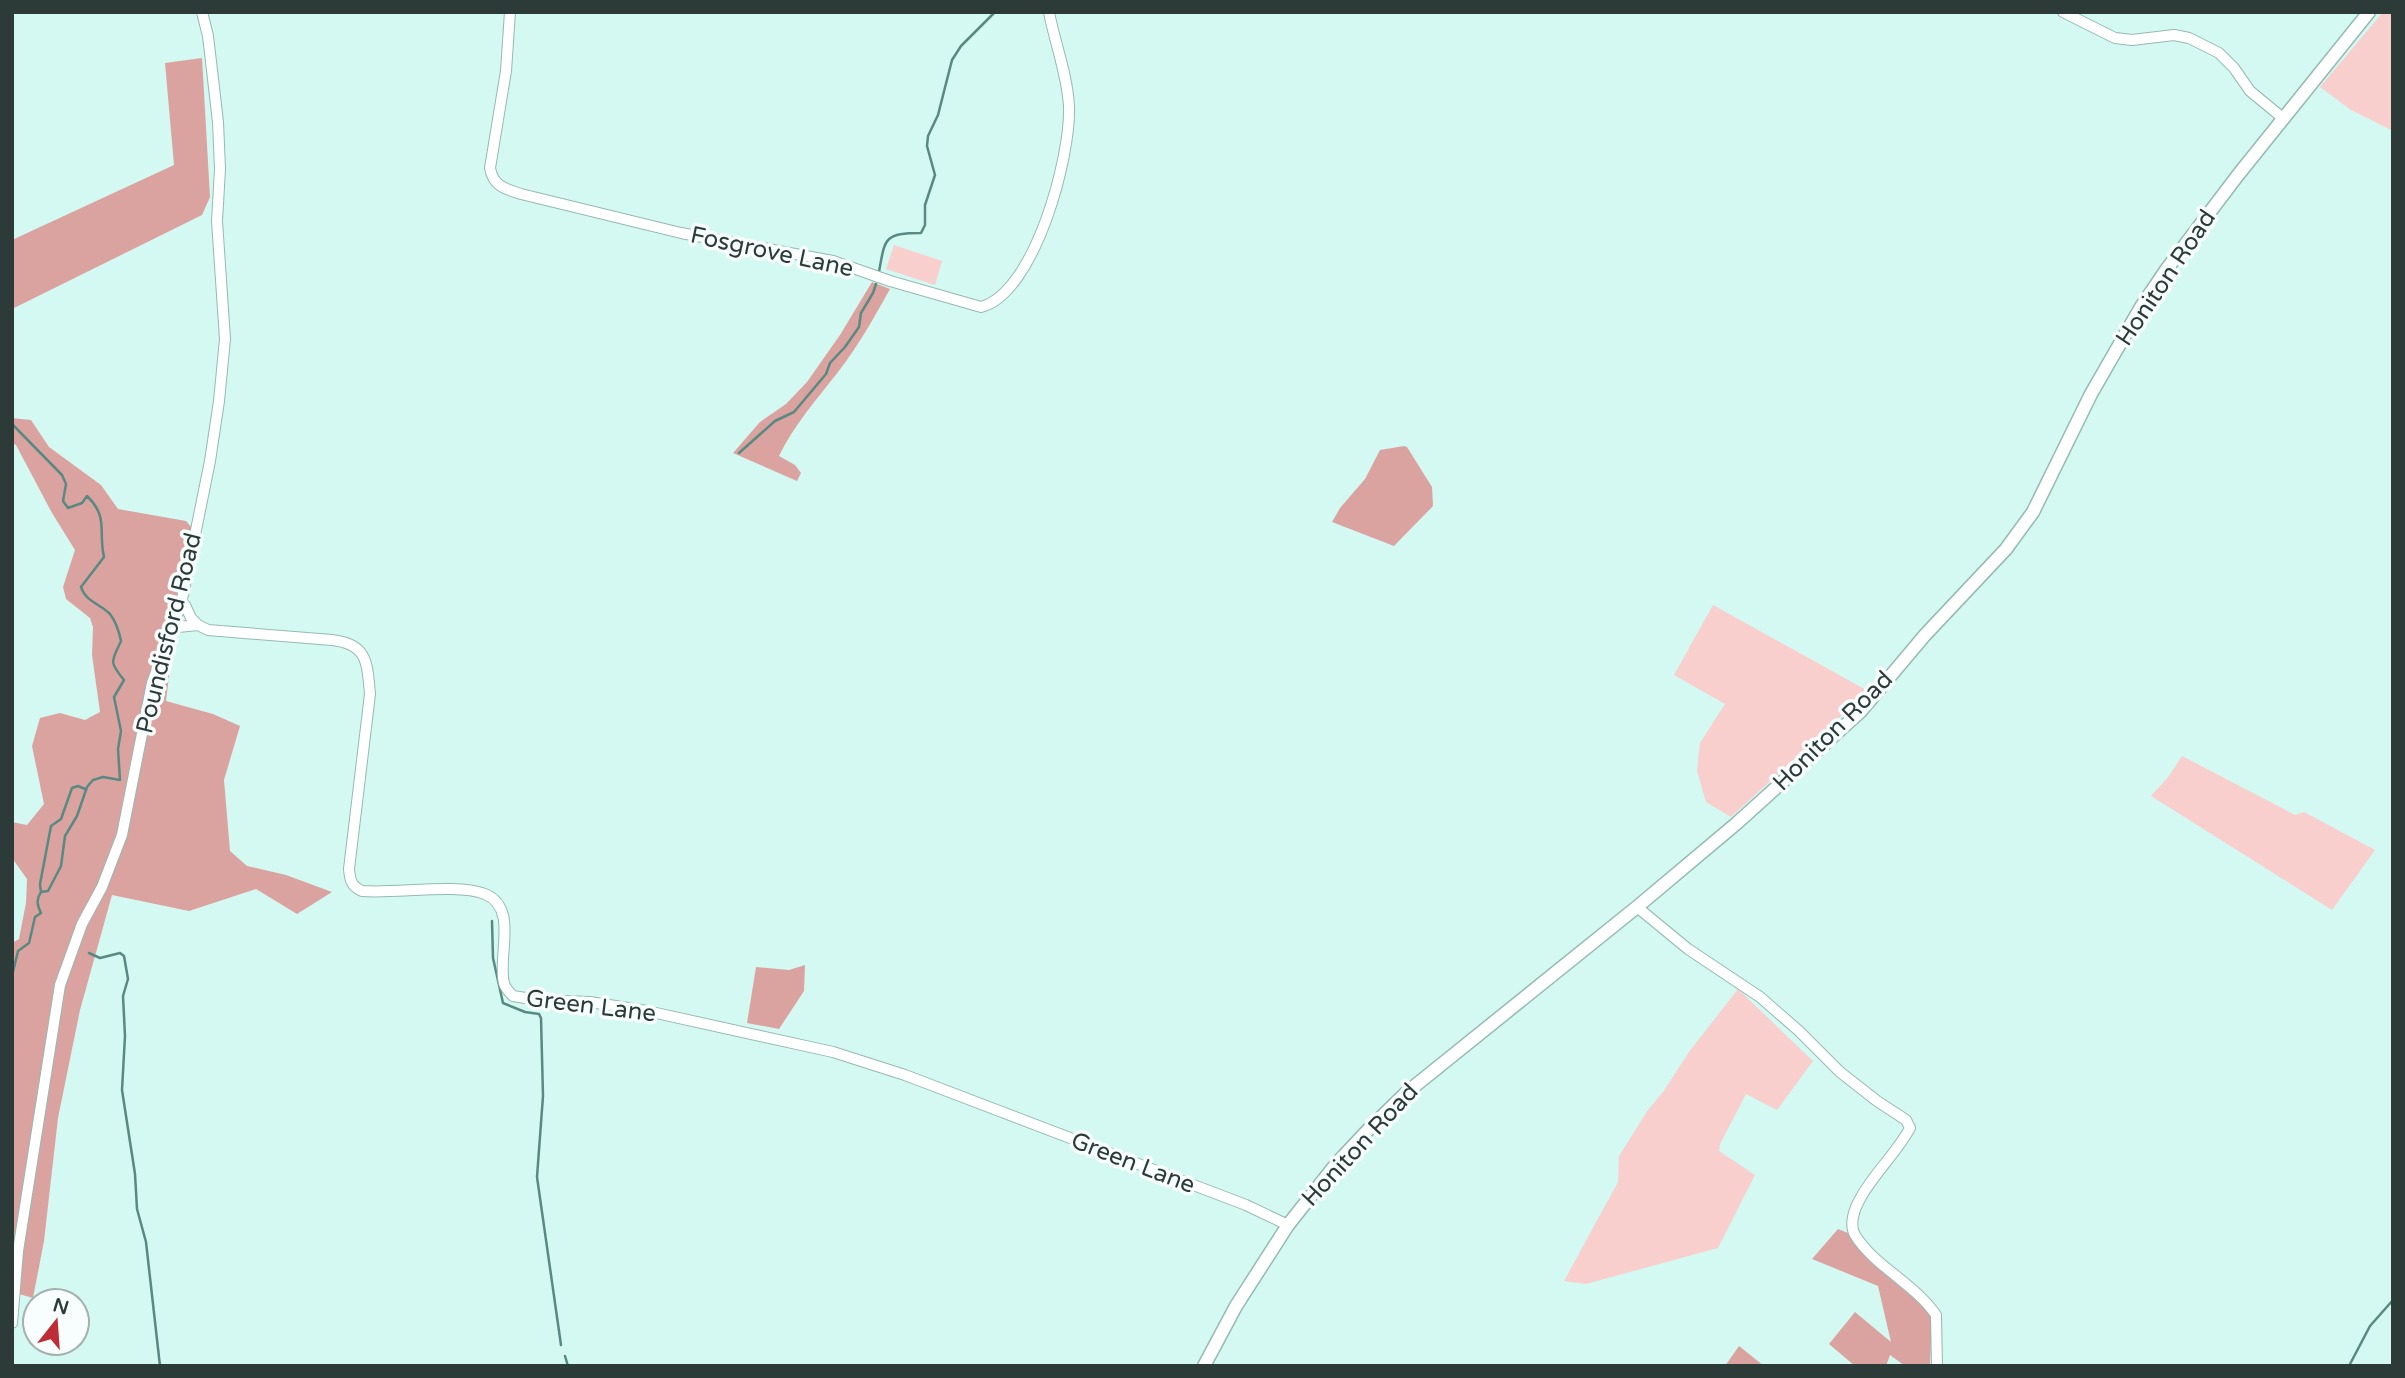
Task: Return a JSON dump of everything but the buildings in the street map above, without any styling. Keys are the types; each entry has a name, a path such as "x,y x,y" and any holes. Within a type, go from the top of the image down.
{"main road":[{"name":"Honiton Road","path":"1204,1366 1236,1306 1288,1225 1337,1163 1406,1093 1637,907 1737,823 1861,712 1925,635 2021,531 2045,490 2091,394 2141,307 2189,238 2369,12"}],"street":[{"name":"Poundisford Road","path":"12,1323 18,1251 60,985 82,924 102,887 122,835 152,683 181,604 209,461 225,339 217,220 220,169 218,122 208,36 202,12"},
{"name":"Fosgrove Lane","path":"510,12 506,71 491,168 492,176 499,186 521,194 681,233 833,261 890,282 981,307 994,302 1013,283 1040,233 1058,182 1067,139 1069,105 1063,61 1049,12"},
{"path":"2063,12 2115,38 2132,40 2174,35 2189,38 2219,53 2234,68 2250,91 2284,119"},
{"path":"169,635 178,627 198,625 185,605 181,604"},
{"name":"Green Lane","path":"198,625 208,630 332,640 357,646 368,675 370,694 349,869 350,881 355,888 362,891 466,890 484,893 493,898 499,904 504,926 503,982 513,996 590,1002 647,1011 833,1052 905,1075 1245,1205 1288,1225"},
{"path":"1637,907 1688,949 1760,997 1840,1072 1906,1120 1910,1128 1860,1199 1852,1221 1854,1234 1872,1254 1923,1298 1937,1315 1937,1366"}],"shaded area":[{"path":"2383,12 2393,12 2393,131 2351,110 2320,87"},
{"path":"202,58 210,197 202,215 12,309 12,240 174,165 165,63"},
{"path":"894,245 942,261 935,285 886,269"},
{"path":"872,282 890,289 852,352 799,423 779,456 795,465 801,473 797,481 733,453 760,422 786,404 807,382"},
{"path":"12,418 31,420 49,447 101,485 118,509 186,521 192,528 178,602 166,701 213,714 240,726 224,780 230,851 247,866 286,875 332,892 297,914 256,889 189,911 112,895 80,1010 58,1118 44,1241 35,1287 21,1287 21,1295 12,1292 12,943 19,939 26,903 27,879 12,858 12,822 27,825 44,804 32,746 40,718 60,713 85,720 100,712 92,655 93,627 90,618 66,599 63,587 75,550 16,445 12,443"},
{"path":"1404,446 1432,487 1433,506 1394,546 1332,522 1340,508 1365,479 1380,450"},
{"path":"1713,605 1868,691 1731,817 1706,802 1697,771 1700,743 1725,704 1674,675"},
{"path":"2182,756 2295,815 2304,812 2375,850 2332,910 2151,796"},
{"path":"805,965 804,991 779,1029 747,1023 756,967 789,970"},
{"path":"1738,989 1813,1061 1777,1110 1746,1094 1720,1144 1719,1151 1755,1175 1718,1248 1586,1284 1564,1281 1618,1182 1619,1156 1689,1052"},
{"path":"1838,1229 1848,1233 1932,1315 1930,1366 1905,1366 1890,1355 1886,1366 1855,1366 1829,1344 1855,1312 1891,1342 1878,1286 1812,1259"},
{"path":"1739,1346 1764,1366 1725,1366"}],"waterway":[{"path":"879,272 888,240 900,234 921,233 925,225 925,205 935,175 927,146 928,136 938,115 952,60 961,46 995,12"},
{"path":"739,453 775,421 794,412 826,374 830,363 859,327 861,313 876,284"},
{"path":"12,424 62,475 66,484 63,501 68,508 82,503 87,496 98,511 102,525 104,557 81,587 86,596 110,614 116,623 121,641 113,661 124,680 114,697 121,731 118,749 120,780 103,777 93,780 87,787 77,816 65,836 61,866 48,891 39,895 41,913 35,917 29,943 18,951 12,976"},
{"path":"41,892 40,884 51,826 61,819 72,788 78,786 85,789"},
{"path":"492,921 493,958 503,1003 525,1012 539,1014 541,1018 543,1096 537,1177 561,1345"},
{"path":"89,953 100,958 120,953 124,956 128,979 123,996 125,1036 122,1090 135,1174 137,1209 146,1242 160,1366"},
{"path":"2349,1366 2370,1326 2393,1300"},
{"path":"565,1356 568,1366"}]}
